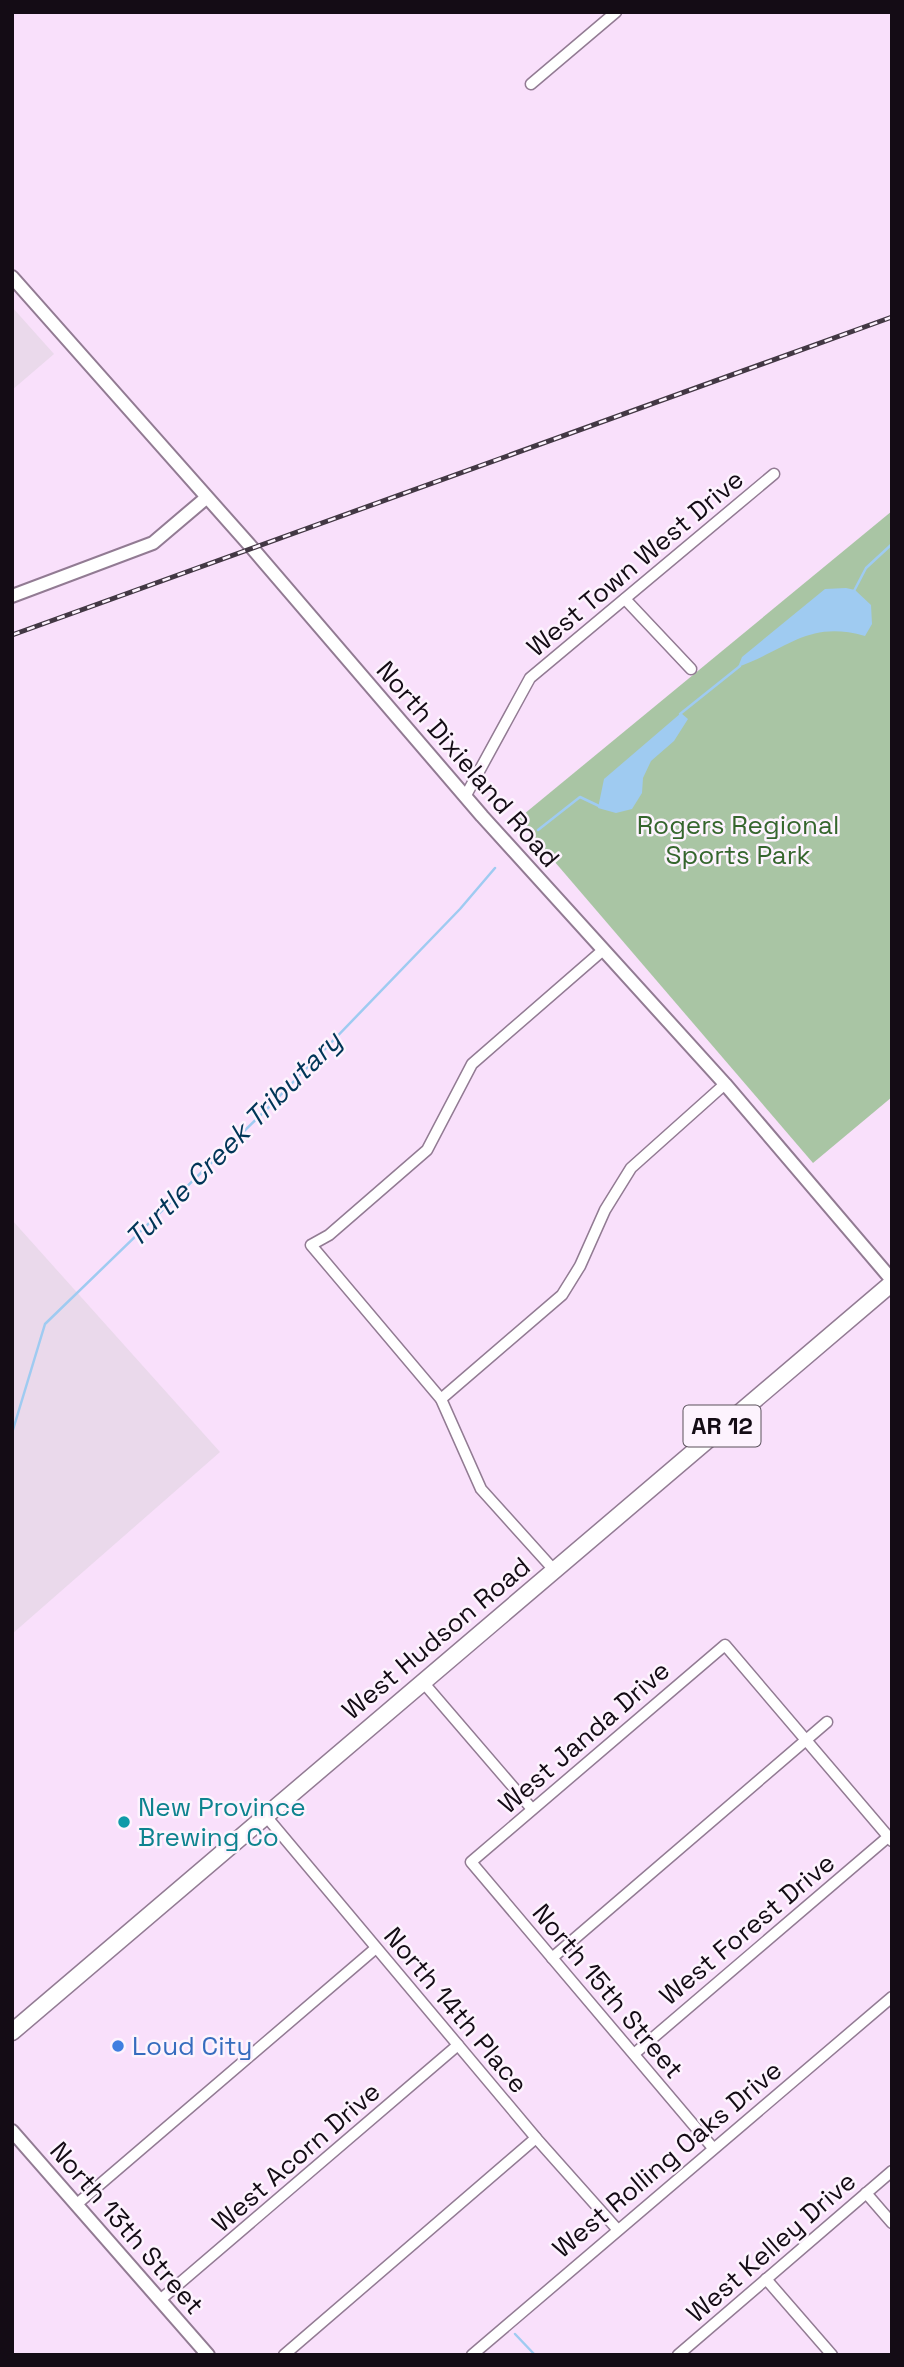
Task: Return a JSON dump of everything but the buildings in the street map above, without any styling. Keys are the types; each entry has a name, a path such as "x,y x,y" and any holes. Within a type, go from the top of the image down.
{"highway":[{"name":"West Hudson Road","path":"12,2032 892,1281"}],"main road":[{"name":"North Dixieland Road","path":"12,277 465,797 725,1084 892,1281"},
{"path":"12,596 153,543 206,498"},
{"name":"North 13th Street","path":"12,2131 208,2355"}],"street":[{"path":"531,84 616,12"},
{"name":"West Town West Drive","path":"465,797 530,678 774,474"},
{"path":"625,599 691,669"},
{"path":"554,1570 481,1489 441,1399 311,1245 329,1235 427,1150 472,1064 602,951"},
{"path":"441,1399 562,1295 580,1266 605,1210 631,1168 725,1084"},
{"name":"West Janda Drive","path":"471,1862 725,1645 807,1740"},
{"path":"422,1681 532,1810"},
{"path":"552,1958 827,1722"},
{"path":"807,1740 890,1839"},
{"name":"North 14th Place","path":"265,1815 536,2138 617,2229"},
{"name":"West Forest Drive","path":"634,2054 890,1839"},
{"name":"North 15th Street","path":"471,1862 713,2148"},
{"path":"77,2204 376,1948"},
{"name":"West Rolling Oaks Drive","path":"472,2355 892,1997"},
{"name":"West Acorn Drive","path":"160,2300 458,2045"},
{"path":"284,2355 536,2138"},
{"name":"West Kelley Drive","path":"678,2355 892,2171"},
{"path":"866,2193 892,2223"},
{"path":"766,2279 832,2355"}],"shaded area":[{"path":"12,307 54,354 12,390"},
{"path":"12,1220 220,1452 12,1634"}],"green space":[{"name":"Rogers Regional Sports Park","path":"892,511 892,1097 813,1163 518,819"}],"water":[{"path":"825,589 855,590 871,605 872,624 865,636 845,632 813,634 738,667 742,657"},
{"path":"681,713 688,719 674,741 651,761 643,778 642,793 632,809 616,813 598,808 604,779"}],"waterway":[{"name":"Turtle Creek Tributary","path":"854,591 866,568 892,544"},
{"name":"Turtle Creek Tributary","path":"680,714 740,666"},
{"name":"Turtle Creek Tributary","path":"538,830 580,797 599,806"},
{"name":"Turtle Creek Tributary","path":"12,1433 45,1324 270,1106 460,909 495,868"},
{"path":"515,2334 535,2355"}],"railway":[{"path":"12,635 892,317"}],"place":[{"name":"New Province Brewing Co","path":"124,1822"},
{"name":"Loud City","path":"118,2046"}]}
